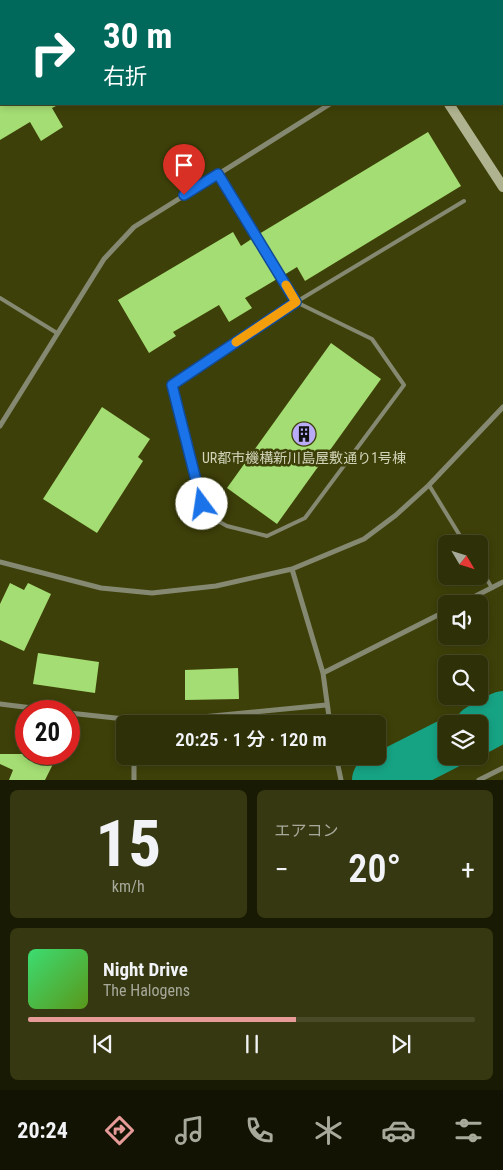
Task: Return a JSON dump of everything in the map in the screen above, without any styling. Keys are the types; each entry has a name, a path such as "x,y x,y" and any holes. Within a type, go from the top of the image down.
{"street":[{"path":"0,426 104,259 134,227 328,105"},
{"path":"450,105 503,187"},
{"path":"0,562 101,588 152,592 216,586 292,569 364,539 396,515 429,485 503,407"},
{"path":"292,569 323,673 328,715"},
{"path":"478,595 503,582"},
{"path":"323,673 438,615"},
{"path":"231,715 326,705"},
{"path":"1,706 15,707"},
{"path":"80,715 116,720"},
{"path":"134,765 134,780"},
{"path":"479,780 503,768"}],"lane":[{"path":"218,174 296,302 372,339 404,385 305,518 268,536 227,526 216,520 202,504 172,385 296,302 464,201"},
{"path":"0,298 58,334"},
{"path":"429,485 460,535"},
{"path":"488,581 492,588"}],"building":[{"path":"0,105 58,105 52,108 63,127 41,141 30,122 0,140"},
{"path":"428,132 461,186 305,281 297,267 284,275 259,234"},
{"path":"233,232 241,246 253,238 277,279 245,298 252,308 229,322 219,305 173,332 176,336 149,353 118,300"},
{"name":"UR都市機構新川島屋敷通り1号棟","path":"331,343 381,379 277,524 227,488"},
{"path":"102,407 150,439 138,457 143,461 97,533 43,499"},
{"path":"10,583 24,590 28,583 51,594 24,651 0,640 0,604"},
{"path":"38,653 99,662 95,693 33,684"},
{"path":"238,668 239,699 185,700 185,670"},
{"path":"0,754 15,754 15,765 52,765 45,780 9,780 13,770 0,764"}],"waterway":[{"path":"488,724 503,716"},
{"path":"377,780 438,749"}],"slow traffic":[{"path":"236,342 296,302 286,285"}],"place":[{"name":"UR都市機構新川島屋敷通り1号棟","path":"304,434"}],"route":[{"path":"184,195 218,174 296,302 172,385 202,504"}]}
